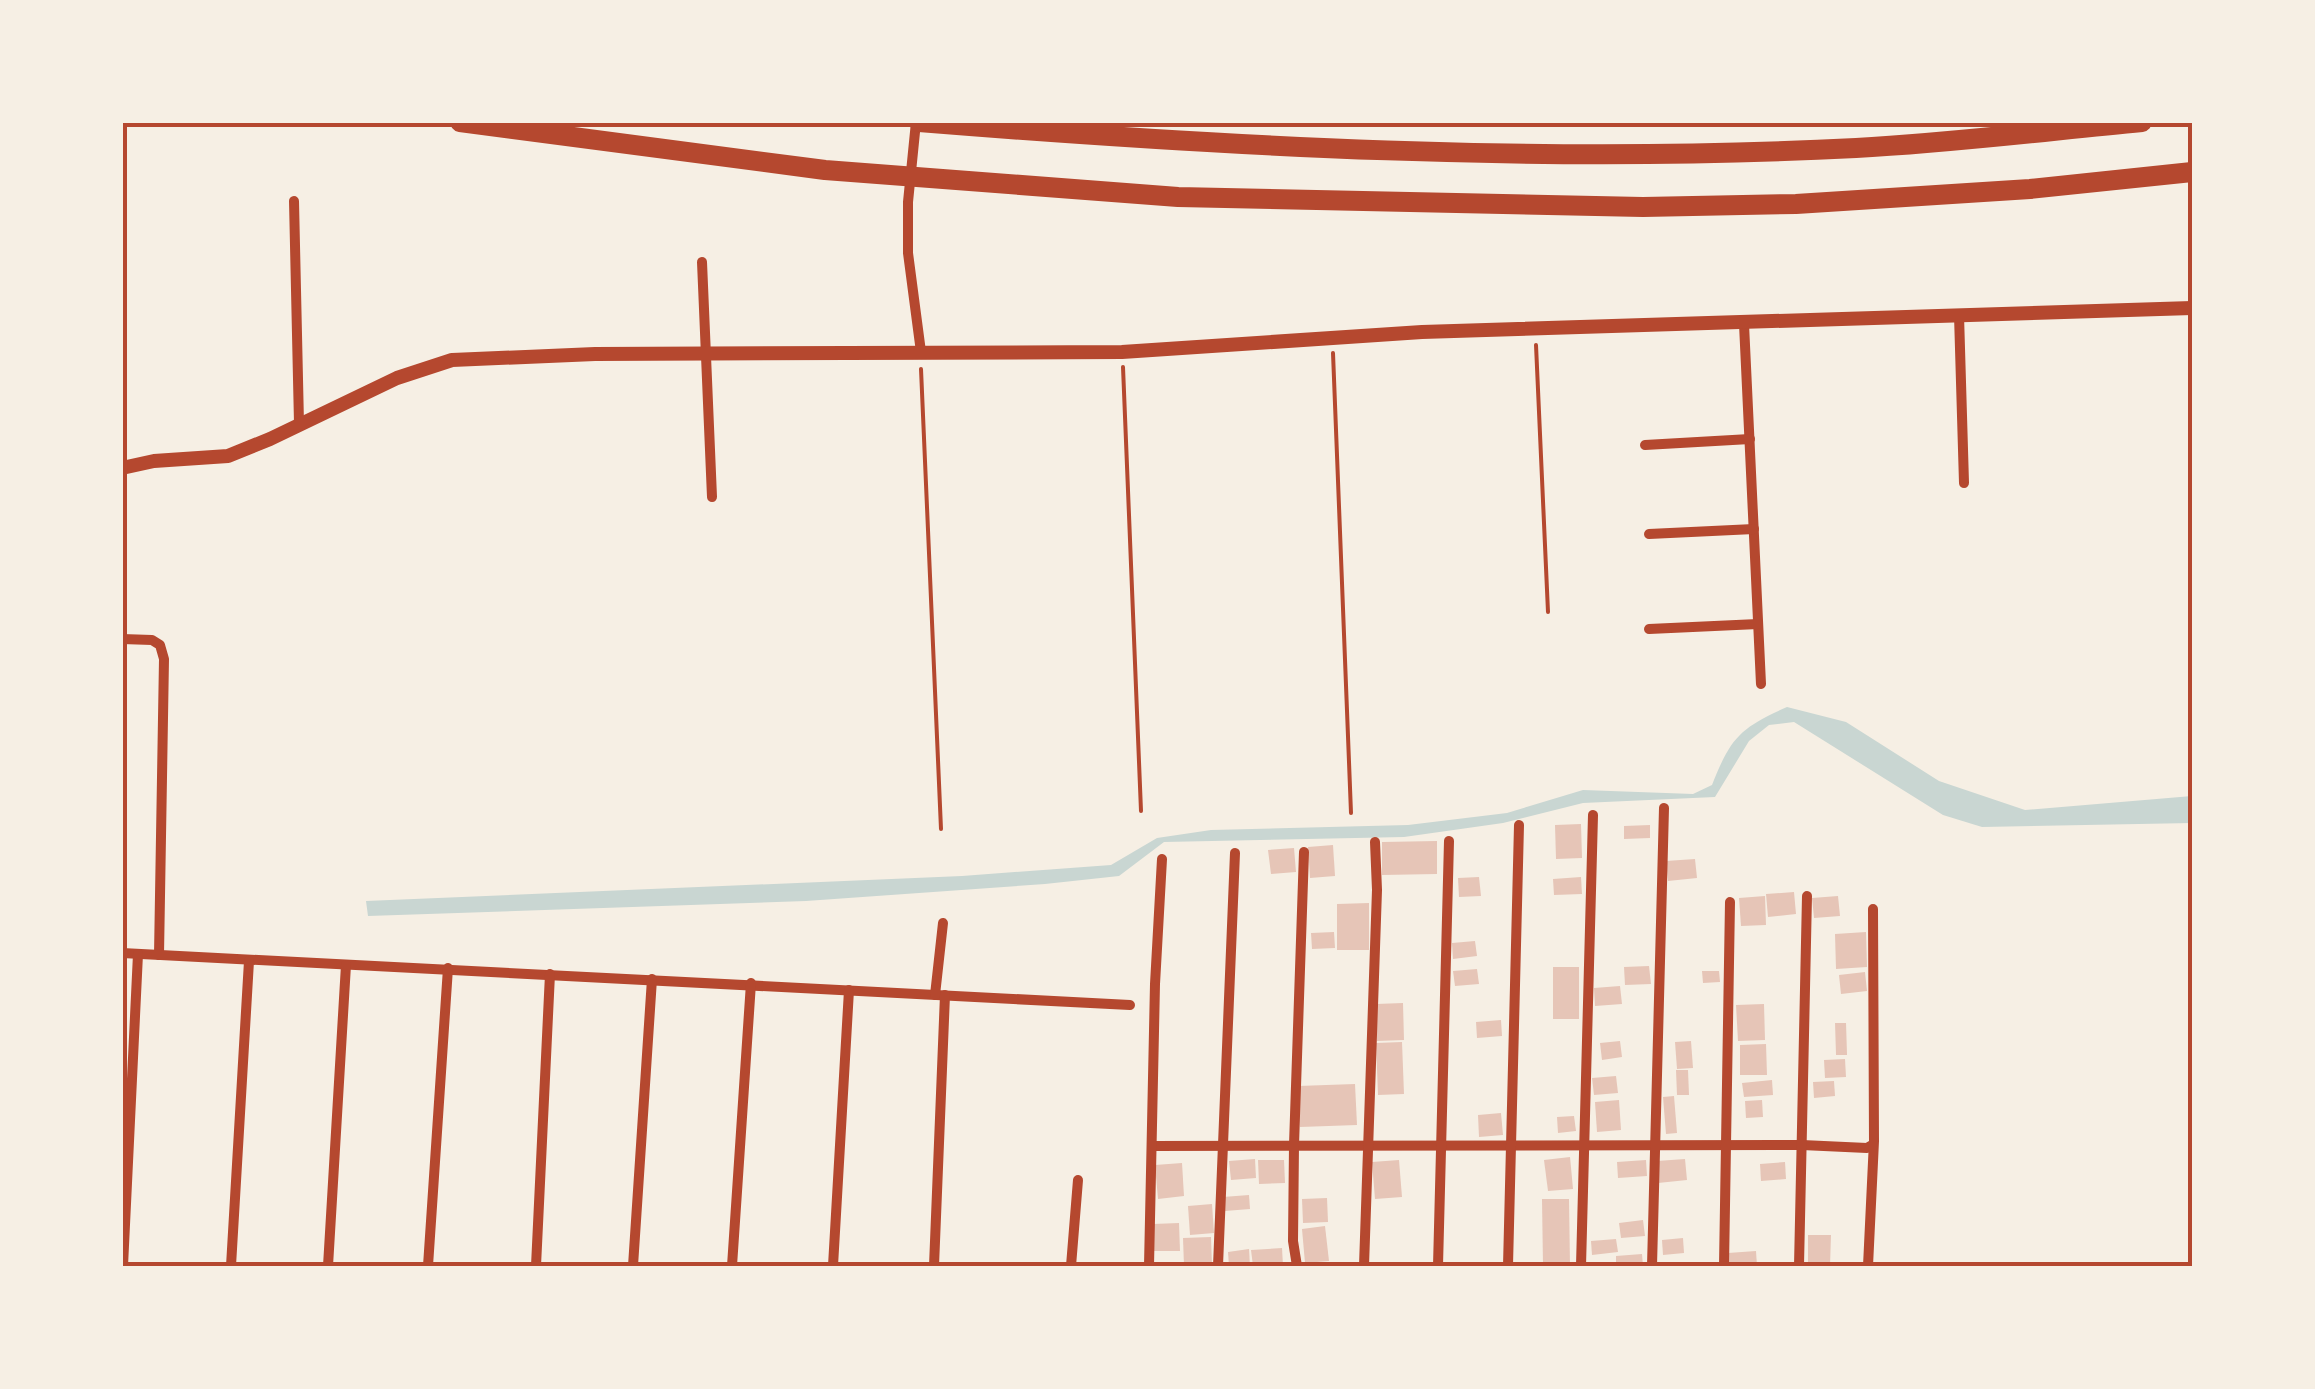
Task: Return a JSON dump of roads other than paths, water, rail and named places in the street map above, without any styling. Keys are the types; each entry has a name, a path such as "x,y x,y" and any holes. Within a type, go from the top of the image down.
{"highway":[{"path":"460,122 825,170 1178,197 1644,207 1777,204 2030,190 2192,172"},
{"path":"918,122 1145,140 1510,154 1856,148 2142,122"}],"street":[{"path":"918,122 908,202 908,253 920,352"},
{"path":"294,201 298,423"},
{"path":"702,262 712,497"},
{"path":"122,468 154,461 228,456 270,440 397,378 452,360 705,353 1122,352 1332,338 2192,308"},
{"path":"1959,315 1964,483"},
{"path":"1744,324 1760,684"},
{"path":"1644,445 1750,439"},
{"path":"1649,534 1754,529"},
{"path":"1649,628 1758,624"},
{"path":"122,639 152,640 160,645 164,659 159,955"},
{"path":"1652,1266 1664,808"},
{"path":"1581,1266 1593,816"},
{"path":"1508,1266 1519,825"},
{"path":"1438,1266 1449,841"},
{"path":"1364,1266 1378,890 1374,842"},
{"path":"1297,1266 1293,1241 1294,1145 1304,852"},
{"path":"1218,1266 1235,853"},
{"path":"1149,1266 1155,984 1162,859"},
{"path":"1799,1266 1808,896"},
{"path":"1724,1266 1730,902"},
{"path":"1868,1266 1873,909"},
{"path":"934,1266 944,923"},
{"path":"122,953 1130,1005"},
{"path":"122,1266 138,954"},
{"path":"231,1266 249,960"},
{"path":"328,1266 346,964"},
{"path":"428,1266 448,968"},
{"path":"536,1266 550,974"},
{"path":"633,1266 652,979"},
{"path":"732,1266 751,983"},
{"path":"834,1266 849,990"},
{"path":"1152,1146 1872,1145"},
{"path":"1072,1266 1078,1180"}]}
